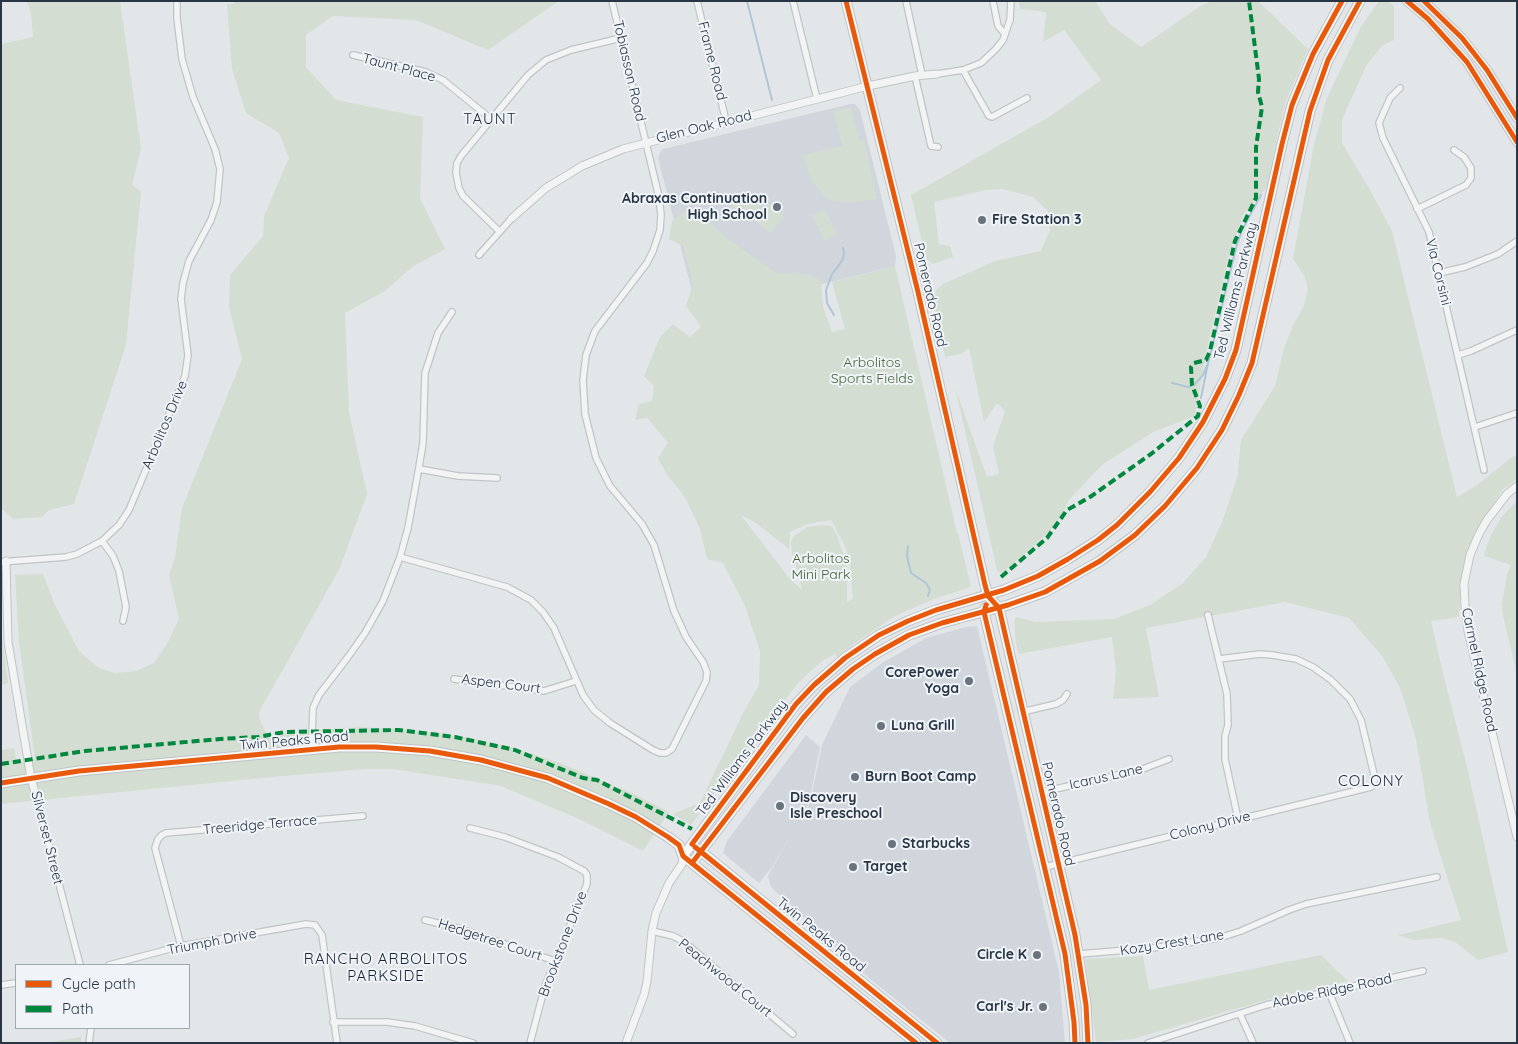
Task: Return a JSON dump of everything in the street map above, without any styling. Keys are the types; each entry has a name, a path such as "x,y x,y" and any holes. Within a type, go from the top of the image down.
{"main road":[{"name":"Pomerado Road","path":"846,1 919,297 988,596 998,608 1042,792 1079,954 1086,1005 1088,1043"},
{"name":"Ted Williams Parkway","path":"682,860 796,704 837,664 871,640 894,627 936,610 988,596 1038,576 1098,540 1150,492 1179,458 1203,422 1225,379 1236,350 1292,105 1313,54 1342,1"},
{"name":"Ted Williams Parkway","path":"692,863 803,718 840,680 875,654 909,635 1045,592 1100,561 1135,535 1165,506 1197,468 1222,430 1240,395 1252,363 1310,112 1328,60 1360,1"},
{"path":"1407,1 1428,19 1467,62 1517,142"},
{"path":"1424,1 1462,38 1488,70 1517,118"},
{"name":"Pomerado Road","path":"988,596 984,612 1065,954 1075,1043"},
{"name":"Twin Peaks Road","path":"1,783 80,771 314,749 376,747 430,750 481,760 548,778 636,817 668,836 679,846"},
{"path":"682,860 679,846 692,844"},
{"name":"Twin Peaks Road","path":"692,844 937,1043"},
{"name":"Twin Peaks Road","path":"682,860 692,863 916,1043"},
{"path":"815,961 824,964 839,974 887,1013 892,1013 895,1009"}],"street":[{"name":"Arbolitos Drive","path":"4,561 66,557 77,554 102,541 119,525 128,510 182,387 188,354 181,299 183,282 189,261 217,202 220,169 215,149 194,97 182,59 176,18 177,1"},
{"name":"Tobiasson Road","path":"576,681 594,710 610,723 653,750 666,753 672,748 679,737 706,681 707,672 674,611 654,545 642,524 610,486 596,458 585,414 583,380 586,355 595,331 647,263 660,230 660,205 612,1"},
{"name":"Frame Road","path":"697,1 726,122"},
{"path":"793,1 817,99"},
{"path":"906,1 931,146 938,147"},
{"path":"994,1 998,26 1005,34 1010,20 1011,1"},
{"name":"Glen Oak Road","path":"479,255 512,218 546,188 582,166 645,142 868,86 964,70 981,63 996,49 1005,34"},
{"path":"499,231 464,196 459,188 456,173 457,163 461,156 528,76 546,60 571,50 621,38"},
{"name":"Taunt Place","path":"352,55 426,72 443,80 491,119"},
{"path":"964,70 989,116 1026,98"},
{"name":"Via Corsini","path":"1400,88 1390,98 1379,123 1383,138 1429,232 1484,470"},
{"path":"1417,209 1466,185 1471,178 1471,168 1464,157 1454,150"},
{"path":"1439,273 1465,267 1498,254 1517,241"},
{"path":"314,749 312,737 313,708 319,694 365,633 383,601 400,557 408,528 419,469 425,374 438,333 452,312"},
{"path":"1458,355 1517,330"},
{"path":"1475,427 1517,413"},
{"path":"419,469 458,476 497,478"},
{"name":"Carmel Ridge Road","path":"1517,486 1507,494 1479,534 1470,555 1464,584 1464,606 1468,631 1517,837"},
{"path":"102,541 113,556 119,571 126,606 123,620"},
{"path":"400,557 507,588 530,600 543,612 554,628 576,681"},
{"name":"Silverset Street","path":"4,561 8,642 32,778 80,964"},
{"path":"1208,615 1226,694 1228,725 1225,736 1225,759 1238,819"},
{"name":"Colony Drive","path":"1045,867 1370,787 1373,784 1375,780 1361,720 1350,699 1332,680 1313,667 1296,660 1272,655 1219,659"},
{"name":"Aspen Court","path":"454,679 544,691 576,681"},
{"path":"1022,712 1056,704 1063,700 1066,694"},
{"name":"Icarus Lane","path":"1042,792 1140,770 1169,759"},
{"name":"Treeridge Terrace","path":"181,946 155,848 158,839 166,833 364,816"},
{"name":"Brookstone Drive","path":"470,828 505,837 558,857 584,871 587,875 587,884 545,986 530,1043"},
{"path":"626,1043 647,982 652,931 656,913 663,894 682,860"},
{"name":"Kozy Crest Lane","path":"1079,954 1152,948 1219,938 1306,904 1437,877"},
{"name":"Hedgetree Court","path":"425,920 461,928 554,961"},
{"name":"Triumph Drive","path":"113,964 181,946 306,924 315,925 322,935 333,1022"},
{"name":"Peachwood Court","path":"652,931 673,936 683,941 793,1034"},
{"name":"Adobe Ridge Road","path":"1148,1043 1266,1005 1423,970"},
{"path":"1,985 15,983"},
{"path":"1329,992 1350,1043"},
{"path":"1240,1014 1253,1043"},
{"path":"337,1043 333,1022 387,1022 415,1026 473,1043"},
{"path":"90,1029 90,1043"}],"shaded area":[{"name":"Abraxas Continuation High School","path":"855,104 860,110 896,256 895,266 698,315 658,158 661,151"},
{"path":"977,626 1059,972 1065,1043 950,1043 869,978 771,887 768,876 792,833 772,867 759,883 723,853 727,841 806,735 820,747 809,802 804,814 810,803 822,745 850,687 882,663 926,638 966,627"}],"green space":[{"path":"27,1 120,1 141,148 132,185 141,191 126,345 74,504 49,510 42,517 13,519 1,508 1,44 33,37 31,13"},
{"path":"235,1 559,1 488,50 416,20 333,16 306,35 306,67 336,100 423,117 420,198 445,249 412,267 385,291 345,313 349,412 367,494 339,570 259,712 260,721 268,736 361,727 415,730 470,738 511,747 560,763 634,794 669,812 643,851 579,819 501,786 393,769 367,769 272,777 1,804 1,750 14,748 17,763 35,759 19,642 15,575 43,574 55,605 79,651 99,668 115,673 136,671 154,663 167,644 179,619 169,575 175,558 182,508 242,359 229,308 230,275 263,236 264,216 289,158 279,133 246,113 232,69 227,4 234,4"},
{"path":"1019,1 1095,1 1110,24 1141,47 1202,5 1212,1 1258,1 1308,49 1286,101 1267,187 1243,215 1230,250 1206,353 1195,416 1153,432 1102,465 1069,500 1049,532 1001,574 997,570 955,387 987,477 999,474 993,446 1005,411 997,403 984,422 969,348 961,354 945,357 933,298 936,290 943,284 995,261 1041,251 1050,230 1048,211 1033,197 1003,189 986,190 934,202 939,244 950,246 953,257 933,264 926,259 911,195 1049,117 1101,80 1064,30 1043,42 1046,12 1020,9"},
{"path":"1379,1 1388,1 1394,6 1394,40 1383,45 1366,66 1342,120 1342,143 1392,231 1457,497 1477,485 1517,455 1517,479 1502,490 1475,535 1461,578 1459,617 1431,621 1468,771 1508,952 1478,960 1455,942 1442,938 1414,940 1398,935 1461,920 1430,823 1416,739 1401,690 1383,657 1349,618 1285,602 1146,628 1159,697 1113,699 1116,671 1112,637 1019,654 1016,644 1014,620 1017,617 1035,622 1114,619 1150,605 1183,583 1206,557 1222,522 1237,479 1241,440 1275,386 1284,348 1294,323 1303,308 1308,290 1305,277 1293,259 1314,144 1327,98 1360,28"},
{"path":"851,107 859,141 864,140 877,199 849,203 830,200 822,194 810,177 803,155 842,146 834,111"},
{"path":"750,191 761,205 749,219 738,219 739,216 731,209 733,195"},
{"path":"768,203 784,216 770,233 754,220"},
{"path":"825,209 831,221 818,227 812,215"},
{"path":"683,212 712,224 726,238 778,274 795,273 810,275 821,281 823,307 832,332 845,329 832,282 895,266 971,587 934,599 895,616 837,657 835,654 822,661 797,684 691,825 673,814 700,803 743,713 759,685 760,651 745,606 723,563 707,559 700,529 685,497 667,475 658,458 668,443 647,418 635,420 639,404 652,401 654,386 644,376 660,337 673,324 690,337 701,327 686,306 693,284 683,246 669,239 672,221","holes":["741,515 756,523 789,549 790,532 807,524 831,520 846,548 850,565 853,599 847,602 847,565 832,526 807,527 794,536 791,542 802,590 789,578"]},
{"path":"831,222 837,233 824,240 818,228"},
{"path":"1517,501 1517,674 1503,616 1502,604 1507,574 1511,565 1484,556 1490,537 1502,516"},
{"path":"1,629 8,683 1,685"},
{"path":"1321,955 1348,981 1266,1000 1133,1039 1096,1042 1085,959 1143,956 1149,990"},
{"path":"81,1037 81,1043 46,1043 57,1041"}],"waterway":[{"path":"747,1 772,100"},
{"path":"1201,398 1236,248 1242,230 1261,195"},
{"path":"834,315 827,303 826,290 832,274 842,261 843,248"},
{"path":"1172,383 1188,387 1194,385 1203,375 1208,363"},
{"path":"908,546 907,556 911,573 926,583 930,590 928,596"}],"marked path":[{"path":"1001,577 1047,538 1067,510 1090,497 1151,454 1198,416 1200,406 1192,385 1191,367 1194,363 1206,360 1210,351 1235,241 1256,198 1256,147 1262,107 1258,92 1259,79 1249,1"},
{"path":"1,764 85,751 258,737 285,732 398,730 455,737 515,750 583,778 597,780 692,829"}],"cycle path":[{"path":"846,1 918,292 985,585 988,596 999,608 1075,935 1086,1005 1088,1043"},
{"path":"692,844 796,704 814,685 845,658 879,635 908,621 936,610 1004,590 1038,576 1068,559 1117,525 1150,492 1179,458 1203,422 1225,379 1236,350 1292,105 1313,54 1342,1"},
{"path":"692,863 803,718 826,692 853,669 909,635 1045,592 1100,561 1135,535 1165,506 1197,468 1222,430 1252,363 1310,111 1328,60 1360,1"},
{"path":"1407,1 1428,19 1467,62 1517,142"},
{"path":"1424,1 1462,38 1487,70 1517,118"},
{"path":"986,605 984,612 1065,954 1075,1043"},
{"path":"1,783 79,771 339,747 376,747 430,751 481,760 548,778 636,817 668,837 679,845 683,856 916,1043"},
{"path":"695,847 937,1043"}],"place":[{"name":"Abraxas Continuation High School","path":"777,207"},
{"name":"Fire Station 3","path":"982,220"},
{"name":"CorePower Yoga","path":"969,681"},
{"name":"Luna Grill","path":"881,726"},
{"name":"Burn Boot Camp","path":"855,777"},
{"name":"Discovery Isle Preschool","path":"780,806"},
{"name":"Starbucks","path":"892,844"},
{"name":"Target","path":"853,867"},
{"name":"Circle K","path":"1037,955"},
{"name":"Carl's Jr.","path":"1043,1007"}],"district":[{"name":"TAUNT","path":"490,119"},
{"name":"COLONY","path":"1371,781"},
{"name":"RANCHO ARBOLITOS PARKSIDE","path":"386,968"}],"park label":[{"name":"Arbolitos Sports Fields","path":"872,372"},
{"name":"Arbolitos Mini Park","path":"821,568"}]}
